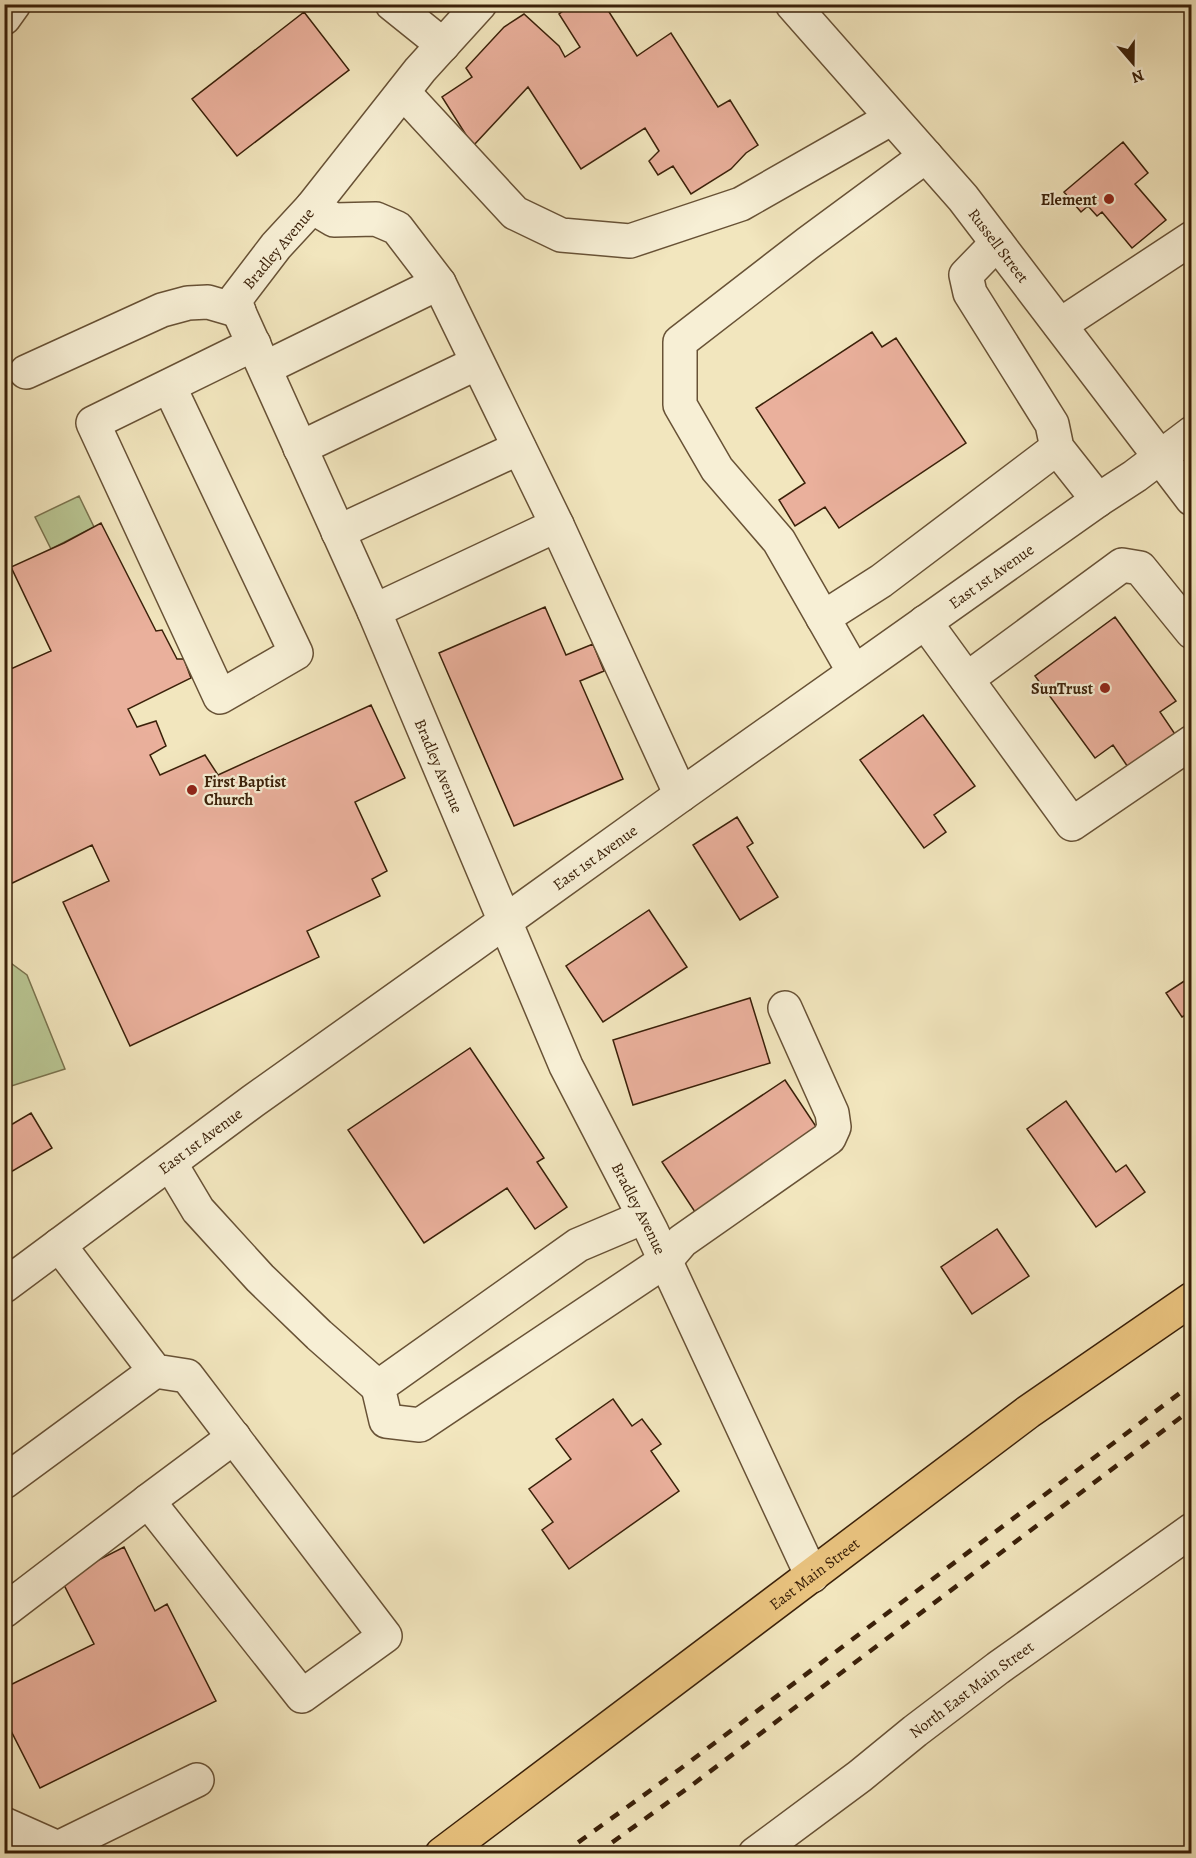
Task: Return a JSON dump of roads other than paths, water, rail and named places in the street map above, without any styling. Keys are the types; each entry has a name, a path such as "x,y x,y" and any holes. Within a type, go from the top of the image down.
{"main road":[{"name":"East Main Street","path":"442,1854 1028,1412 1191,1299"}],"street":[{"path":"4,18 14,4"},
{"path":"392,4 443,45"},
{"name":"Bradley Avenue","path":"480,4 403,92 312,207 276,246 234,301 374,610 566,1066 644,1217 812,1576"},
{"name":"Russell Street","path":"792,4 963,198 1161,456 1191,499"},
{"path":"403,92 515,213 561,235 630,241 741,204 892,118"},
{"path":"854,672 779,541 717,469 681,405 680,342 926,156"},
{"path":"312,207 334,220 376,219 397,228 439,283 556,525 681,795"},
{"path":"1060,325 1191,238"},
{"path":"997,243 966,275 970,293 1052,424 1057,448 1098,500"},
{"path":"168,387 296,653 220,697 93,423 168,387 259,356 439,283"},
{"path":"26,372 162,310 188,303 208,302 239,311"},
{"path":"300,448 477,363"},
{"name":"East 1st Avenue","path":"4,1286 253,1101 854,672 1135,476 1191,433"},
{"path":"338,532 519,448"},
{"path":"823,618 881,581 1057,448"},
{"path":"374,610 556,525"},
{"path":"967,679 1122,566 1140,568 1191,632"},
{"path":"925,622 1072,825 1191,742"},
{"path":"170,1163 198,1210 260,1278 319,1335 378,1387 386,1421 420,1425 665,1261 682,1241 829,1138 834,1127 832,1113 785,1008"},
{"path":"378,1387 578,1245 644,1217"},
{"path":"60,1245 155,1371 187,1376 386,1636 302,1696 148,1501"},
{"path":"4,1482 155,1371"},
{"path":"4,1611 234,1437"},
{"name":"North East Main Street","path":"762,1852 998,1668 1191,1530"},
{"path":"4,1824 58,1848 197,1780"}],"railway":[{"path":"562,1854 680,1769 1192,1384"},
{"path":"596,1854 692,1785 1192,1409"}],"place":[{"name":"Element","path":"1109,199"},
{"name":"SunTrust","path":"1105,688"},
{"name":"First Baptist Church","path":"192,790"}]}
